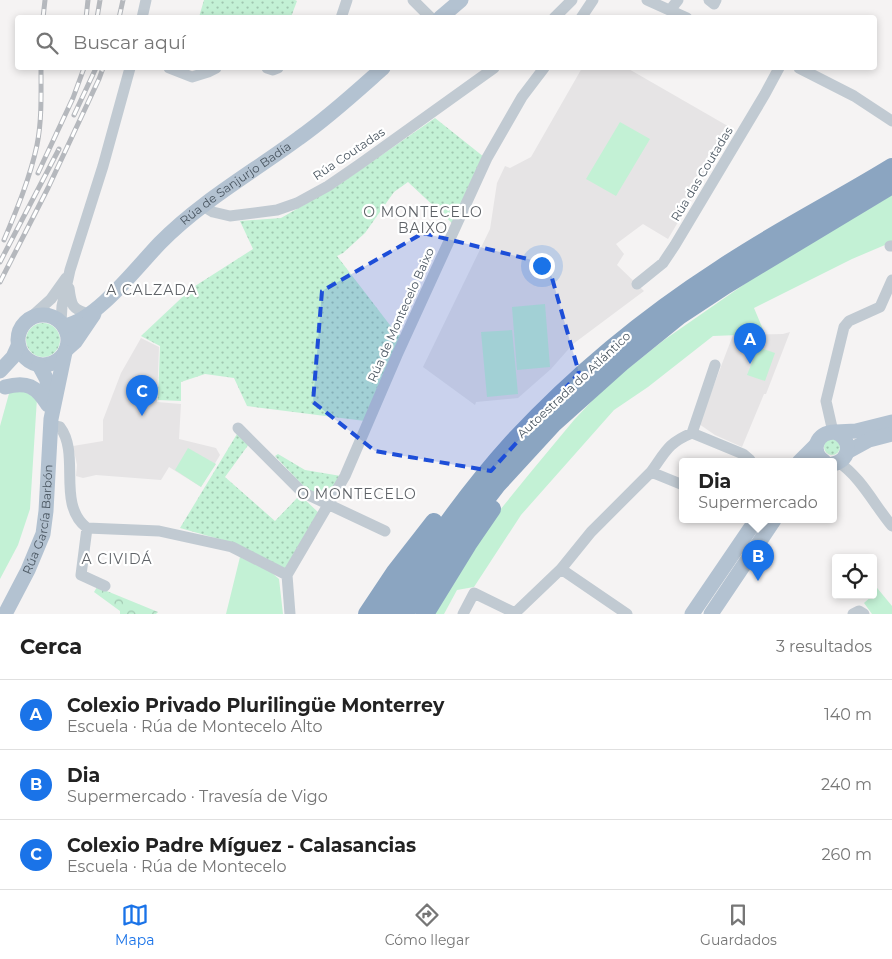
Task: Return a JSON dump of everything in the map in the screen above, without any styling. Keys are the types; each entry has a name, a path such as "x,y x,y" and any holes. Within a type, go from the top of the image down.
{"highway":[{"name":"Autoestrada do Atlántico","path":"387,614 442,529 511,444 611,349 669,303 721,268 892,167"},
{"name":"Autoestrada do Atlántico","path":"406,614 424,584 457,537 497,485 562,416 621,363 679,316 726,285 892,185"},
{"path":"367,614 394,572 474,475 511,444"},
{"path":"426,614 468,544 508,489 516,464"}],"main road":[{"path":"444,15 461,0"},
{"name":"Rúa de Sanjurjo Badía","path":"66,351 75,342 94,312 162,241 203,206 327,117 381,70"},
{"name":"Rúa de Sanjurjo Badía","path":"63,324 76,323 94,312"},
{"path":"2,390 25,370 37,365 49,365 66,351 68,333 63,324 55,317 38,315 30,318 19,330 18,346 22,354 28,361 37,365"},
{"path":"0,371 13,357 18,346"},
{"name":"Rúa García Barbón","path":"50,416 66,351"},
{"name":"Rúa García Barbón","path":"5,614 28,570 43,534 46,511 50,416 47,380 37,365"},
{"path":"2,390 23,384 37,390 50,416"},
{"path":"803,458 824,434 889,429"},
{"path":"837,459 889,429"},
{"path":"835,432 845,438 847,442 837,458"},
{"path":"816,445 818,455 829,458"},
{"path":"692,614 754,523"},
{"path":"711,614 772,523"}],"street":[{"path":"143,15 146,0"},
{"path":"342,15 347,0"},
{"path":"413,0 428,15"},
{"path":"557,15 572,0"},
{"path":"583,15 592,0"},
{"path":"648,0 681,15"},
{"path":"670,10 678,0"},
{"path":"709,0 714,4 716,0"},
{"path":"63,324 62,306 70,270 129,70"},
{"path":"174,70 192,77 212,70"},
{"name":"Rúa Coutadas","path":"203,206 213,212 230,216 277,210 297,204 360,164 491,70"},
{"name":"Rúa de Montecelo Baixo","path":"287,575 345,476 401,346 487,158 522,97 542,70"},
{"name":"Rúa das Coutadas","path":"637,284 663,263 675,245 778,70"},
{"path":"804,70 854,96 892,121"},
{"path":"30,318 51,299 70,270"},
{"path":"835,432 828,416 826,401 844,327 849,322 880,307 892,280"},
{"path":"68,283 72,305 80,312 94,312"},
{"path":"692,433 715,365"},
{"path":"50,416 60,427 67,440 72,501 76,517 86,528 159,531 232,547 287,575 290,614"},
{"path":"238,428 302,492 385,531"},
{"path":"463,614 474,593 515,613 561,569 591,532 651,472 671,444 678,439 692,433 743,454 748,458"},
{"path":"837,461 846,467 861,484 892,526"},
{"path":"651,472 679,484"},
{"path":"86,528 81,575 104,586"},
{"path":"561,569 627,614"},
{"path":"852,614 859,611 864,614"}],"highlighted area":[{"path":"423,233 548,264 579,373 491,471 375,451 313,402 322,291"}],"shaded area":[{"path":"581,70 630,70 733,129 668,239 643,224 616,244 624,254 617,265 644,291 573,344 551,369 518,398 476,402 475,405 423,367 490,229 497,183 505,166 510,168 531,157"},
{"path":"790,332 766,394 764,394 742,447 715,435 699,424 733,335 783,334"},
{"path":"141,338 159,347 157,402 181,404 179,439 216,448 220,455 201,487 169,467 161,480 96,475 83,478 76,476 77,465 73,446 103,441 103,420 121,373"}],"green space":[{"path":"204,0 297,1 292,15 200,15"},
{"path":"435,118 484,157 453,224 408,182 394,192 365,233 337,256 396,333 402,336 365,421 247,406 234,378 205,374 181,382 181,401 158,400 160,346 141,336 192,288 253,249 240,221 281,218 337,186"},
{"path":"620,122 650,139 616,196 586,179"},
{"path":"892,195 892,242 852,259 754,308 765,334 713,336 648,387 614,410 521,515 474,587 457,590 444,614 434,614 487,526 574,420 606,386 664,340 762,272"},
{"path":"545,304 550,367 517,370 512,307"},
{"path":"43,323 50,324 55,328 59,333 59,347 55,352 50,356 43,357 36,356 31,352 27,347 26,340 27,333 31,328 36,324"},
{"path":"512,330 518,394 487,397 481,332"},
{"path":"758,347 775,353 765,381 747,375"},
{"path":"22,388 37,398 30,509 18,545 0,579 0,426 10,390"},
{"path":"237,434 249,444 225,477 275,521 300,495 320,514 286,569 233,543 180,528"},
{"path":"832,439 838,441 840,447 838,453 832,455 826,453 824,447 826,441"},
{"path":"188,448 216,464 201,487 175,470"},
{"path":"278,454 305,470 341,476 327,500 308,491 275,456"},
{"path":"240,557 271,572 279,579 283,614 226,614"},
{"path":"97,587 158,612 156,614 120,614 120,611 94,592"},
{"path":"877,588 892,606 892,614 872,614 864,603 868,599 877,599"}],"railway":[{"path":"43,15 45,0"},
{"path":"86,15 88,0"},
{"path":"98,15 100,0"},
{"path":"120,15 123,0"},
{"path":"4,240 27,181 39,136 41,70"},
{"path":"38,173 73,98 83,70"},
{"path":"74,115 95,70"},
{"path":"0,282 48,188 102,70"},
{"path":"0,262 59,149"}],"place":[{"name":"Colexio Privado Plurilingüe Monterrey","path":"750,364"},
{"name":"Colexio Padre Míguez - Calasancias","path":"142,416"},
{"name":"Dia","path":"758,581"}],"district":[{"name":"O MONTECELO BAIXO","path":"423,220"},
{"name":"A CALZADA","path":"152,290"},
{"name":"O MONTECELO","path":"357,494"},
{"name":"A CIVIDÁ","path":"117,559"}]}
